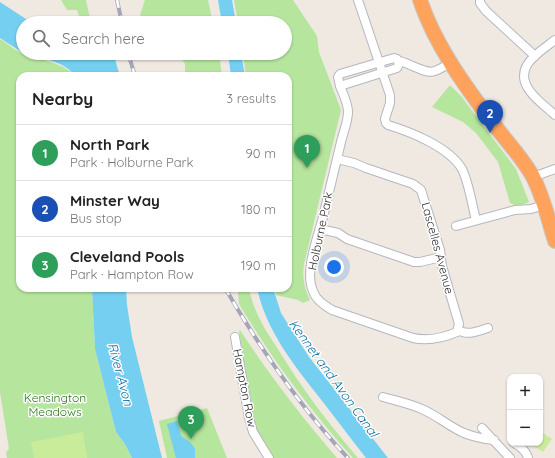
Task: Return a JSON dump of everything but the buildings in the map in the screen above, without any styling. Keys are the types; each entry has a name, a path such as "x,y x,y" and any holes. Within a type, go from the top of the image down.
{"highway":[{"path":"420,0 434,34 464,83 523,160 533,177 544,205 555,241"}],"street":[{"path":"358,0 391,98 385,120 386,123 417,135 448,155 457,163 462,170 476,220"},
{"path":"480,0 480,3 486,12 536,56"},
{"path":"555,40 527,64 524,73 525,82 529,90 555,115"},
{"path":"398,61 397,68 340,86 338,77 340,74 394,58 398,61 431,72 442,68 451,62"},
{"name":"Holburne Park","path":"340,86 348,110 311,263 310,281 315,297 322,304 341,314 413,338 434,338 454,333 459,327 463,333 469,334 488,328"},
{"name":"Lascelles Avenue","path":"336,159 354,163 413,184 421,190 441,257 442,266 459,327"},
{"path":"533,177 555,169"},
{"path":"456,226 515,210 531,209 544,205"},
{"path":"320,229 338,234 347,239 414,262 441,257"},
{"name":"Hampton Row","path":"235,337 249,418 253,432 269,458"},
{"path":"383,397 423,410 442,419 452,427 464,433 480,438 494,440"},
{"path":"482,428 510,458"},
{"path":"503,450 507,444"},
{"path":"518,446 528,458"}],"green space":[{"path":"61,0 86,0 89,16 79,16 77,10 67,10"},
{"path":"145,0 208,0 211,16 141,16"},
{"path":"234,0 293,0 317,36 319,52 341,110 304,264 304,282 310,300 303,303 298,300 276,295 276,292 292,292 292,72 245,72 244,60 292,60 292,16 237,16"},
{"name":"Kensington Meadows","path":"0,39 16,50 16,60 43,60 57,64 71,72 16,72 16,292 92,292 95,349 116,432 125,444 132,458 7,458 6,452 9,449 0,392"},
{"path":"182,60 220,60 221,72 185,72 185,64"},
{"path":"450,85 461,96 516,169 529,202 520,205 510,203 498,162 476,133 463,122 432,107"},
{"path":"238,292 250,292 253,304 267,332 285,361 315,404 358,458 353,458 307,403 278,364 239,304"},
{"path":"240,330 287,396 337,458 273,458 254,425"},
{"path":"207,408 227,458 167,458 159,421"},
{"path":"83,432 87,458 34,458 31,442"},
{"path":"543,433 552,439 543,452 534,446 543,446"}],"water":[{"path":"218,0 232,0 235,16 221,16"},
{"path":"0,2 21,16 16,16 16,48 0,38"},
{"path":"48,60 115,60 119,72 72,72 59,63"},
{"path":"229,60 242,60 244,72 230,72"},
{"name":"River Avon","path":"92,292 126,292 132,337 162,458 132,458 125,444 116,432 95,349"},
{"path":"258,292 274,292 281,313 309,357 388,458 366,458 290,359 274,332 261,303"},
{"path":"200,412 203,421 185,427 182,418"},
{"path":"177,421 181,436 191,443 195,449 195,458 176,458 167,424"}],"railway":[{"path":"117,0 120,16"},
{"path":"130,60 134,72"},
{"path":"227,292 252,333 297,398 330,439 348,458"}],"place":[{"name":"Minster Way","path":"490,133"},
{"name":"North Park","path":"307,168"},
{"name":"Cleveland Pools","path":"191,439"}],"water label":[{"name":"Kennet and Avon Canal","path":"334,378"}]}
